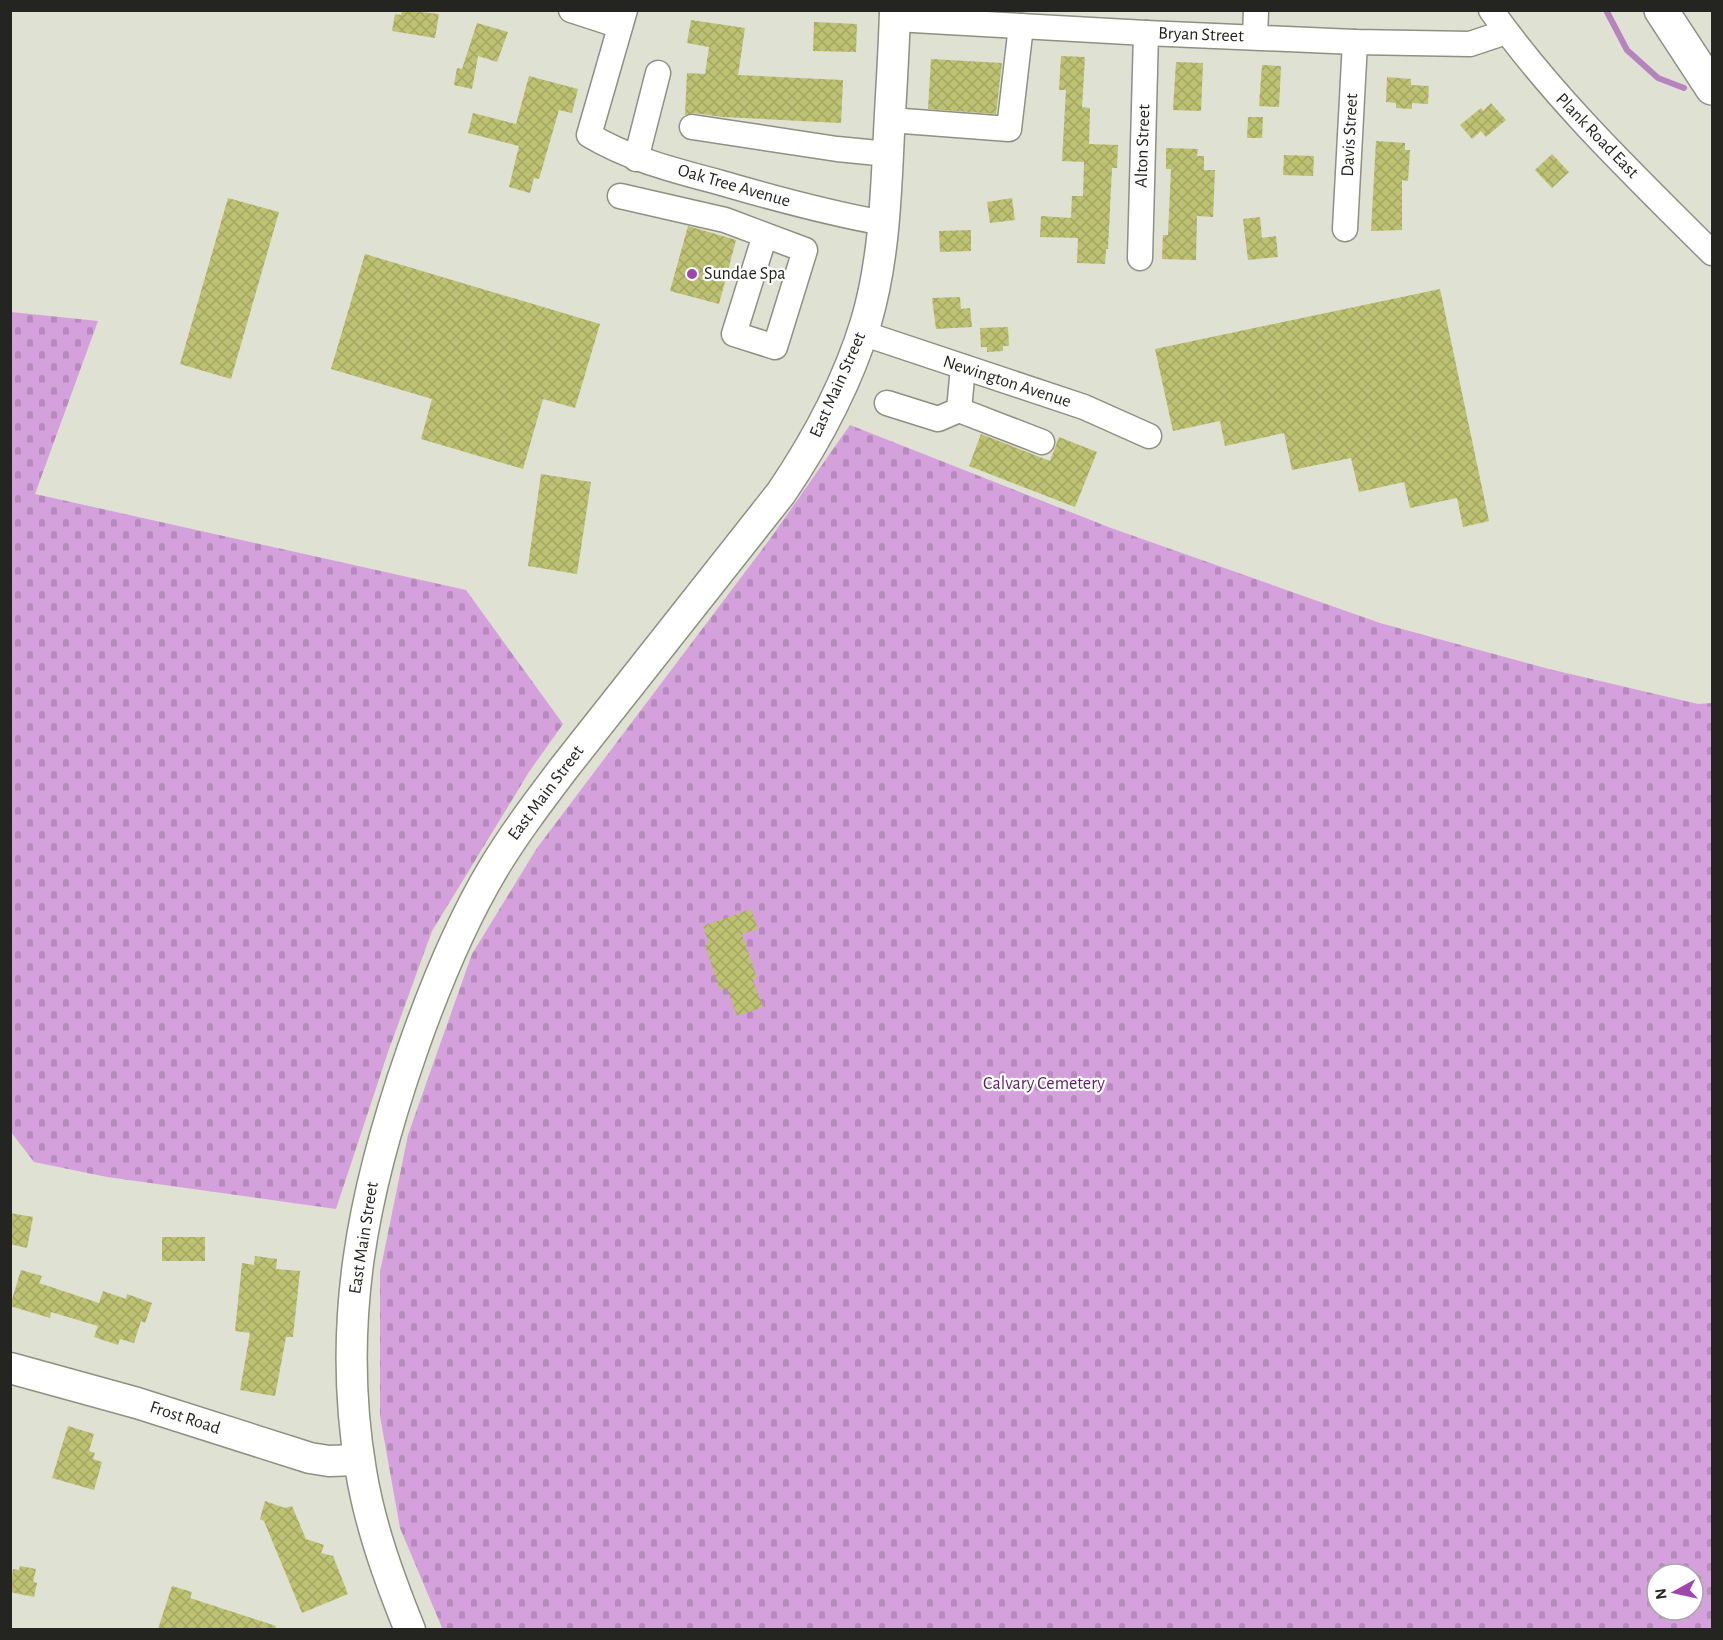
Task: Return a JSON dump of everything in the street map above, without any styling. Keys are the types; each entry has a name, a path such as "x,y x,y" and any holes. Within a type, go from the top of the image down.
{"highway":[{"path":"1661,10 1713,88"}],"main road":[{"name":"East Main Street","path":"410,1629 374,1531 359,1460 353,1395 352,1340 362,1229 373,1177 397,1096 429,1003 451,952 492,870 531,812 757,525 797,469 833,405 862,333 873,294 884,222 895,14"},
{"name":"Frost Road","path":"10,1368 147,1406 310,1458 329,1461 359,1460"}],"street":[{"path":"571,10 622,18"},
{"path":"1255,37 1256,10"},
{"name":"Plank Road East","path":"1491,10 1506,32 1582,121 1713,253"},
{"name":"Bryan Street","path":"895,14 1021,26 1355,42 1470,44 1506,32"},
{"name":"Oak Tree Avenue","path":"622,18 589,135 636,159 812,208 884,222"},
{"path":"890,120 1009,129 1021,26"},
{"name":"Alton Street","path":"1140,258 1146,33"},
{"name":"Davis Street","path":"1345,229 1355,42"},
{"path":"636,159 658,73"},
{"path":"692,127 837,149 888,154"},
{"path":"620,196 725,220 765,235"},
{"name":"Newington Avenue","path":"862,333 1084,407 1149,436"},
{"path":"959,410 963,367"},
{"path":"887,403 938,419 959,410 1042,442"}],"green space":[{"path":"11,312 98,321 35,494 466,590 563,724 529,772 432,931 388,1052 336,1209 107,1177 34,1162 11,1132"},
{"name":"Calvary Cemetery","path":"850,425 1111,528 1380,623 1549,669 1698,704 1712,703 1712,1629 443,1630 400,1528 380,1416 380,1272 408,1135 472,954 537,848 770,539"}],"building":[{"path":"402,10 439,14 435,38 392,31 395,14 401,15"},
{"path":"691,20 745,28 738,75 843,80 841,123 723,117 694,113 685,115 687,73 705,74 709,47 687,43"},
{"path":"814,22 857,24 856,52 813,51"},
{"path":"477,23 508,32 497,62 478,56 472,89 454,85 457,68 462,69"},
{"path":"1061,56 1085,57 1082,107 1090,108 1089,144 1118,145 1117,168 1112,168 1108,249 1106,249 1105,264 1077,263 1078,238 1040,237 1041,216 1071,218 1072,196 1083,196 1084,162 1062,161 1066,90 1059,90"},
{"path":"931,59 1002,63 996,114 928,109"},
{"path":"1176,62 1203,63 1201,111 1173,110"},
{"path":"1262,65 1281,66 1279,107 1259,106"},
{"path":"529,76 578,89 572,113 559,110 539,179 534,178 530,193 509,187 519,146 468,133 473,113 516,124"},
{"path":"1387,77 1411,79 1411,85 1429,86 1428,104 1412,103 1412,109 1396,108 1396,103 1386,102"},
{"path":"1491,103 1506,120 1486,137 1481,131 1472,139 1460,125 1481,108 1483,111"},
{"path":"1248,117 1263,117 1262,138 1247,138"},
{"path":"1376,141 1405,143 1405,150 1410,150 1408,181 1402,180 1402,230 1371,231"},
{"path":"1166,148 1198,149 1197,156 1204,156 1204,170 1215,170 1213,217 1197,216 1196,260 1162,259 1163,235 1168,235 1171,169 1166,169"},
{"path":"1552,154 1569,172 1552,188 1535,170"},
{"path":"1284,155 1314,156 1313,176 1283,175"},
{"path":"228,198 279,212 231,379 180,364"},
{"path":"1012,198 1015,220 990,223 987,202"},
{"path":"1260,217 1262,238 1276,236 1278,257 1248,260 1243,219"},
{"path":"688,226 736,240 719,304 670,291"},
{"path":"971,230 971,251 940,252 939,231"},
{"path":"365,254 600,324 575,408 543,399 523,469 421,439 432,399 331,369"},
{"path":"1440,289 1489,521 1463,527 1457,498 1410,508 1404,482 1359,492 1351,458 1292,470 1284,433 1225,446 1220,421 1173,431 1155,349"},
{"path":"960,297 961,309 970,308 972,327 936,329 932,298"},
{"path":"1008,327 1009,346 1003,346 1003,351 987,352 987,347 981,347 980,328"},
{"path":"981,434 1050,461 1059,437 1097,452 1075,507 969,466"},
{"path":"541,474 591,482 577,574 528,566"},
{"path":"751,909 758,929 742,934 757,978 753,979 763,1007 737,1016 727,988 720,990 705,945 709,944 703,926"},
{"path":"10,1213 33,1217 27,1248 10,1244"},
{"path":"162,1237 205,1237 205,1261 162,1261"},
{"path":"255,1256 277,1259 276,1269 300,1271 293,1337 286,1337 275,1396 240,1390 250,1333 235,1331 242,1263 254,1265"},
{"path":"21,1270 42,1276 39,1283 99,1303 103,1291 126,1299 127,1294 152,1303 145,1323 141,1321 134,1343 120,1339 118,1345 94,1337 98,1326 51,1312 50,1318 10,1306"},
{"path":"68,1426 94,1434 89,1451 95,1453 93,1459 102,1462 94,1490 52,1478"},
{"path":"265,1501 285,1508 292,1506 306,1539 324,1545 321,1553 333,1556 348,1594 302,1613 264,1521 260,1519"},
{"path":"20,1566 36,1569 33,1582 37,1583 34,1597 10,1592 13,1569 19,1570"},
{"path":"172,1586 192,1592 190,1598 276,1626 275,1629 158,1629"}],"waterway":[{"path":"1606,10 1627,50 1658,78 1684,88"}],"place":[{"name":"Sundae Spa","path":"692,274"}]}
